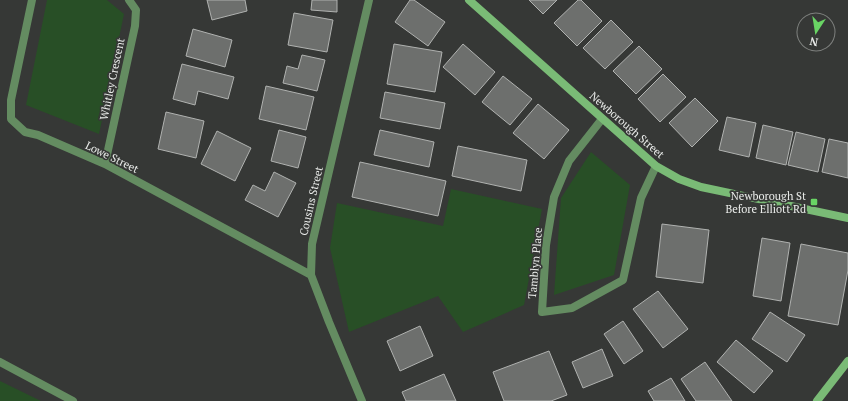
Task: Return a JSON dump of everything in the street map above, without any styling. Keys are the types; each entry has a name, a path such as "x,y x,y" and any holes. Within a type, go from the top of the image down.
{"street":[{"name":"Lowe Street","path":"32,0 11,100 11,118 25,132 38,135 105,164 311,275"},
{"name":"Whitley Crescent","path":"105,164 135,26 136,10 129,0"},
{"name":"Cousins Street","path":"362,401 328,322 311,275 312,244 369,0"},
{"name":"Newborough Street","path":"469,0 656,166 679,179 701,187 848,218"},
{"name":"Tamblyn Place","path":"602,119 570,161 554,197 546,245 542,312 572,308 623,280 641,198 656,166"},
{"path":"816,401 848,361"},
{"path":"0,362 73,401"}],"green space":[{"path":"47,0 107,0 124,14 99,134 26,105"},
{"path":"591,152 630,185 614,275 554,295 561,198"},
{"path":"451,189 542,209 524,305 463,332 438,296 349,332 330,248 337,203 443,226"},
{"path":"0,381 41,401 0,401"}],"building":[{"path":"207,0 245,0 247,11 212,20"},
{"path":"312,0 337,0 337,12 311,10"},
{"path":"410,0 414,0 445,22 428,46 395,22"},
{"path":"529,0 557,0 543,14"},
{"path":"578,0 581,0 602,21 577,46 554,23"},
{"path":"294,13 333,20 327,52 288,45"},
{"path":"611,20 633,42 605,69 583,48"},
{"path":"193,29 232,40 225,67 186,56"},
{"path":"394,44 442,52 435,92 387,84"},
{"path":"463,44 495,72 475,95 443,67"},
{"path":"639,46 662,69 636,94 613,71"},
{"path":"302,55 325,60 317,91 283,83 287,66 298,69"},
{"path":"182,64 234,77 228,99 198,91 195,105 173,99"},
{"path":"663,74 686,97 660,122 638,99"},
{"path":"503,76 532,99 510,125 482,102"},
{"path":"266,86 314,97 306,130 259,119"},
{"path":"385,92 445,103 440,129 380,118"},
{"path":"695,98 718,121 692,147 669,123"},
{"path":"538,104 569,130 544,159 513,133"},
{"path":"166,112 204,121 196,158 158,149"},
{"path":"727,117 756,123 749,157 719,150"},
{"path":"763,125 793,132 786,165 756,158"},
{"path":"279,130 306,137 298,168 271,161"},
{"path":"380,130 434,142 429,167 374,155"},
{"path":"217,131 251,148 235,181 201,164"},
{"path":"796,132 825,139 818,172 788,165"},
{"path":"829,139 848,143 848,178 822,172"},
{"path":"458,146 527,160 521,191 452,176"},
{"path":"360,162 446,181 438,216 352,197"},
{"path":"274,172 296,183 278,217 245,200 253,185 265,191"},
{"path":"662,224 709,230 703,283 656,277"},
{"path":"762,238 790,243 781,301 753,296"},
{"path":"801,244 848,253 848,270 838,325 788,316"},
{"path":"658,291 688,329 663,348 633,309"},
{"path":"770,312 805,335 787,362 752,339"},
{"path":"623,321 643,351 624,364 604,334"},
{"path":"420,326 433,356 400,371 387,341"},
{"path":"736,340 773,371 754,393 717,362"},
{"path":"602,349 613,376 583,388 572,362"},
{"path":"549,351 567,395 551,401 504,401 493,372"},
{"path":"705,362 732,401 696,401 681,379"},
{"path":"444,374 456,401 406,401 402,392"},
{"path":"671,378 685,401 654,401 648,391"}],"place":[{"name":"Newborough St Before Elliott Rd","path":"814,202"}]}
